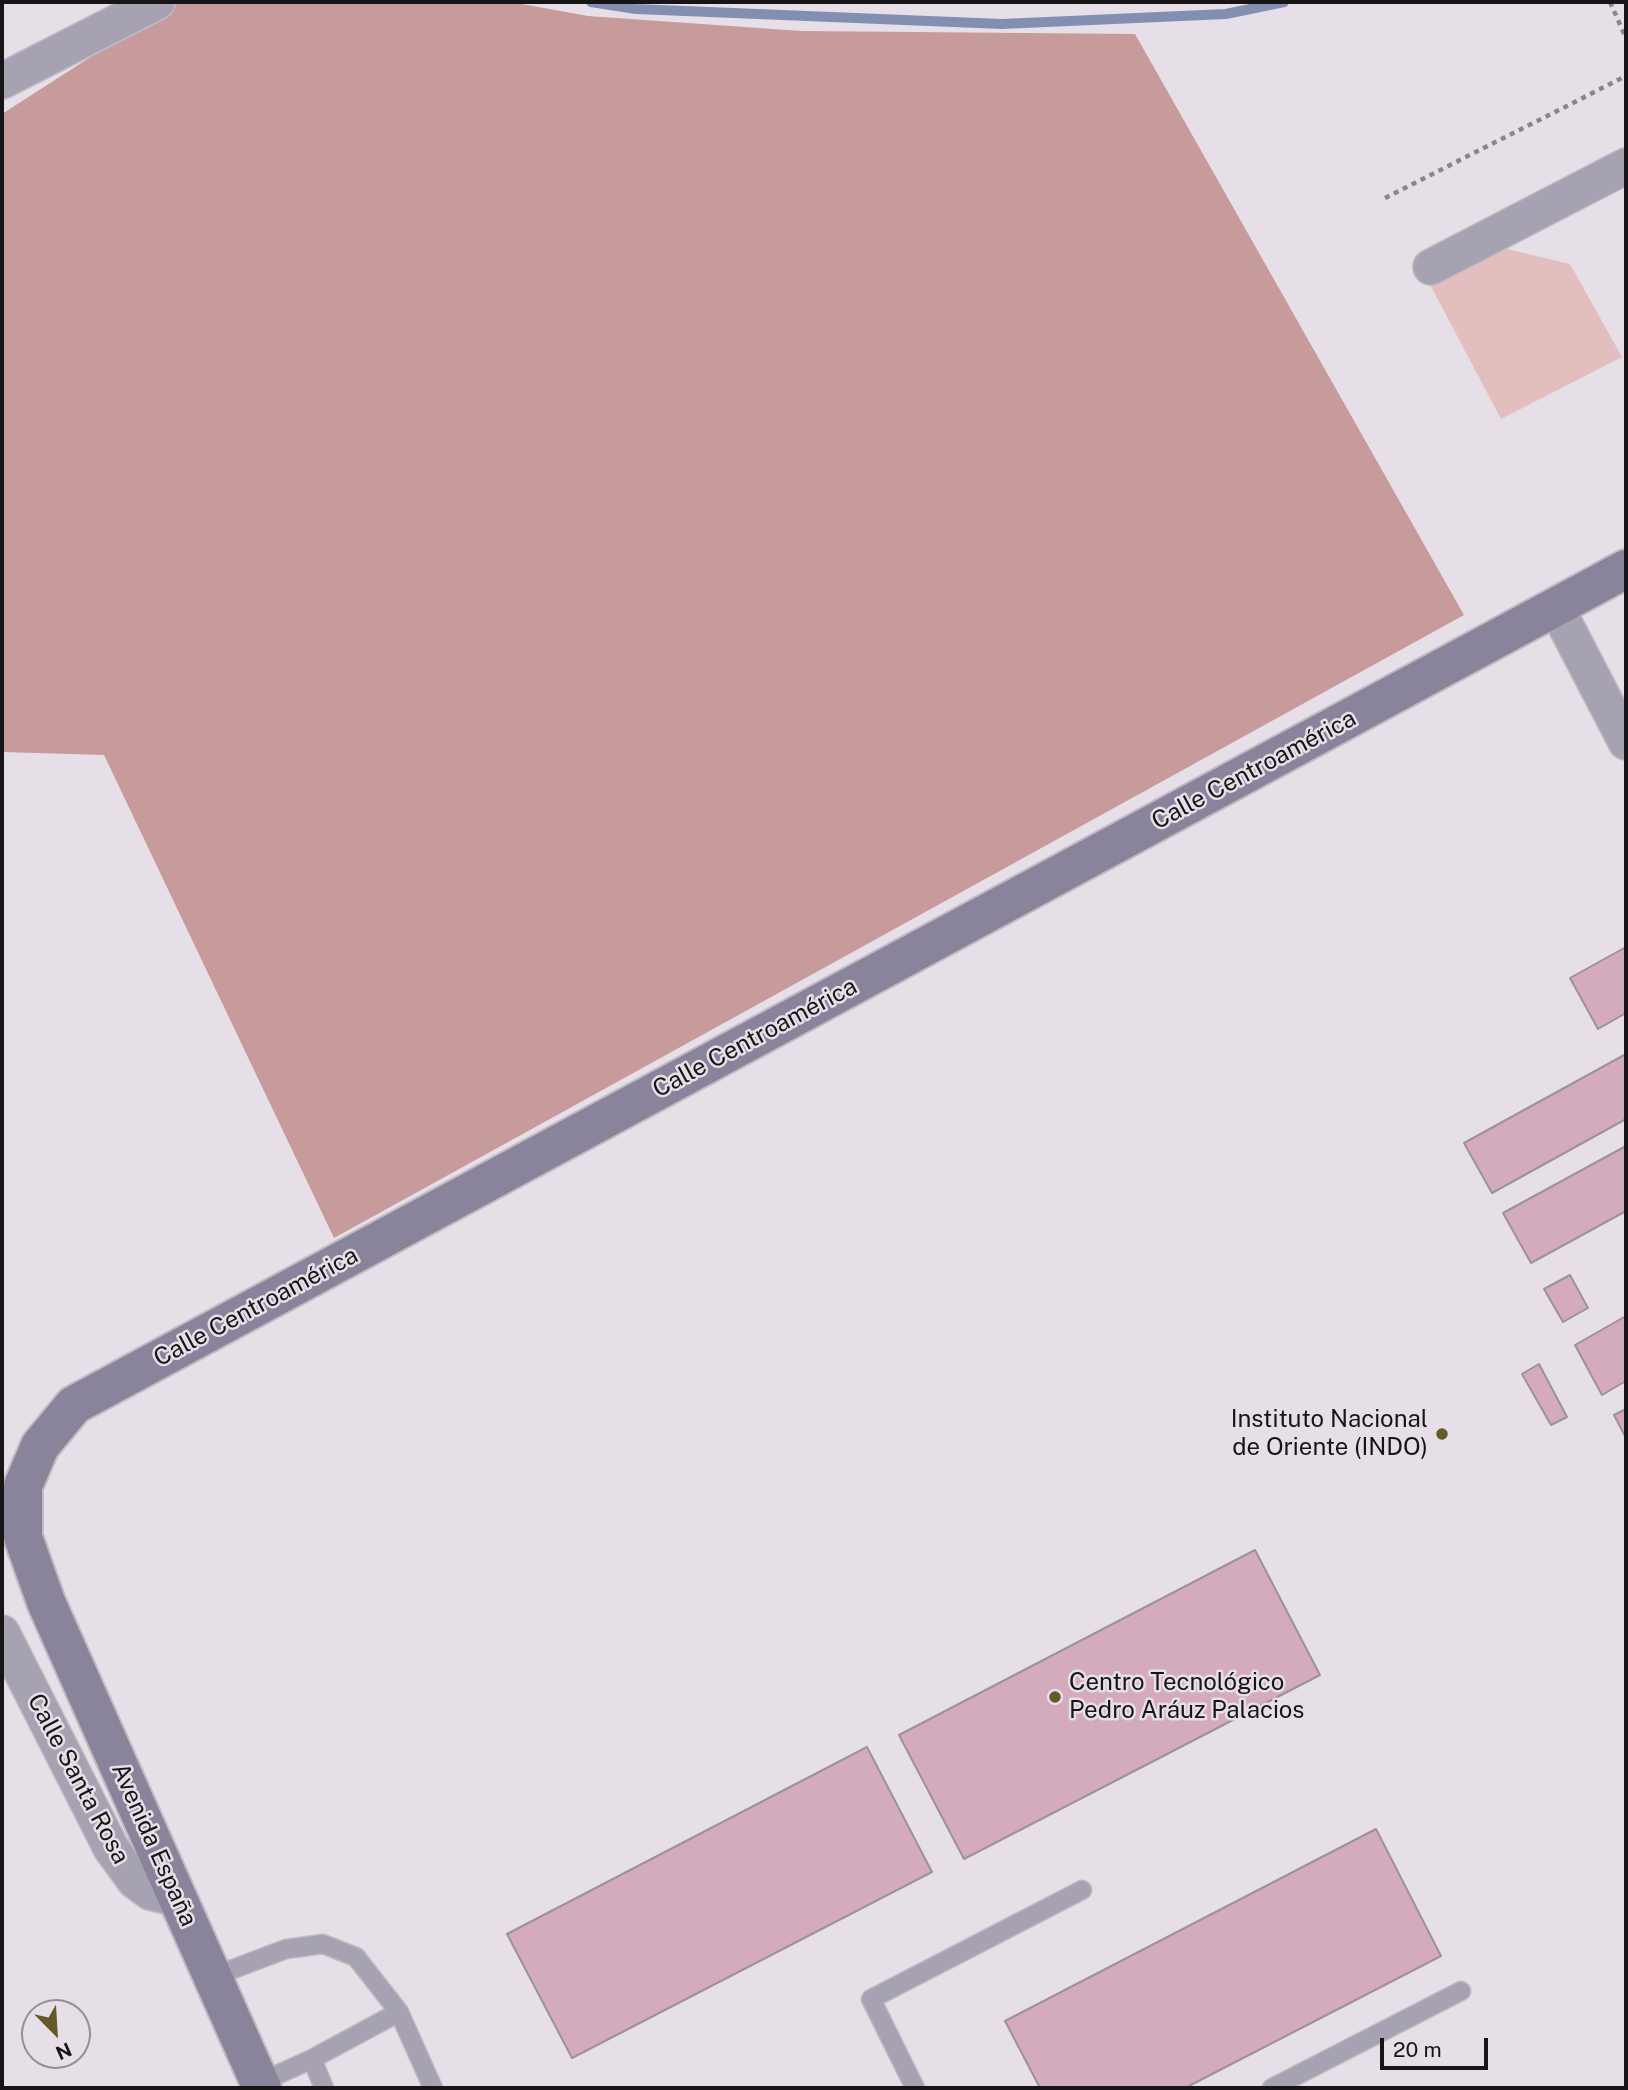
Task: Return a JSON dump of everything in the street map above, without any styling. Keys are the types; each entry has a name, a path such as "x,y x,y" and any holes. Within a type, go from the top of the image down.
{"main road":[{"name":"Calle Centroamérica","path":"46,1602 23,1537 23,1486 40,1446 74,1405 1626,569"},
{"name":"Avenida España","path":"46,1602 261,2085"}],"street":[{"path":"2,81 157,2"},
{"path":"1431,267 1626,166"},
{"path":"1556,607 1626,742"},
{"name":"Calle Santa Rosa","path":"2,1633 111,1848 135,1881 150,1892 178,1899"}],"lane":[{"path":"915,2088 871,1999 1082,1890"},
{"path":"212,1977 286,1950 323,1944 356,1957 400,2012 433,2088"},
{"path":"1272,2088 1461,1991"},
{"path":"261,2085 400,2012"},
{"path":"312,2059 324,2088"}],"path":[{"path":"1610,2 1626,38"},
{"path":"1385,198 1626,76"}],"shaded area":[{"path":"176,2 511,2 588,16 801,31 1135,34 1464,615 334,1238 104,755 2,752 2,114"},
{"path":"1507,249 1570,264 1622,357 1501,419 1426,277"}],"building":[{"path":"1626,947 1626,1013 1598,1029 1570,978"},
{"path":"1626,1054 1626,1119 1492,1193 1464,1143"},
{"path":"1626,1146 1626,1211 1531,1263 1503,1213"},
{"path":"1570,1275 1588,1308 1563,1322 1544,1289"},
{"path":"1626,1316 1626,1381 1602,1395 1575,1345"},
{"path":"1539,1364 1567,1417 1551,1425 1522,1374"},
{"path":"1626,1409 1626,1438 1614,1415"},
{"name":"Centro Tecnológico Pedro Aráuz Palacios","path":"1255,1550 1320,1675 964,1859 899,1735"},
{"path":"867,1747 932,1872 572,2058 507,1934"},
{"path":"1376,1829 1441,1956 1185,2088 1040,2088 1005,2021"}],"waterway":[{"path":"591,2 636,9 1002,24 1226,14 1284,2"}],"place":[{"name":"Instituto Nacional de Oriente (INDO)","path":"1442,1434"},
{"name":"Centro Tecnológico Pedro Aráuz Palacios","path":"1055,1697"}]}
